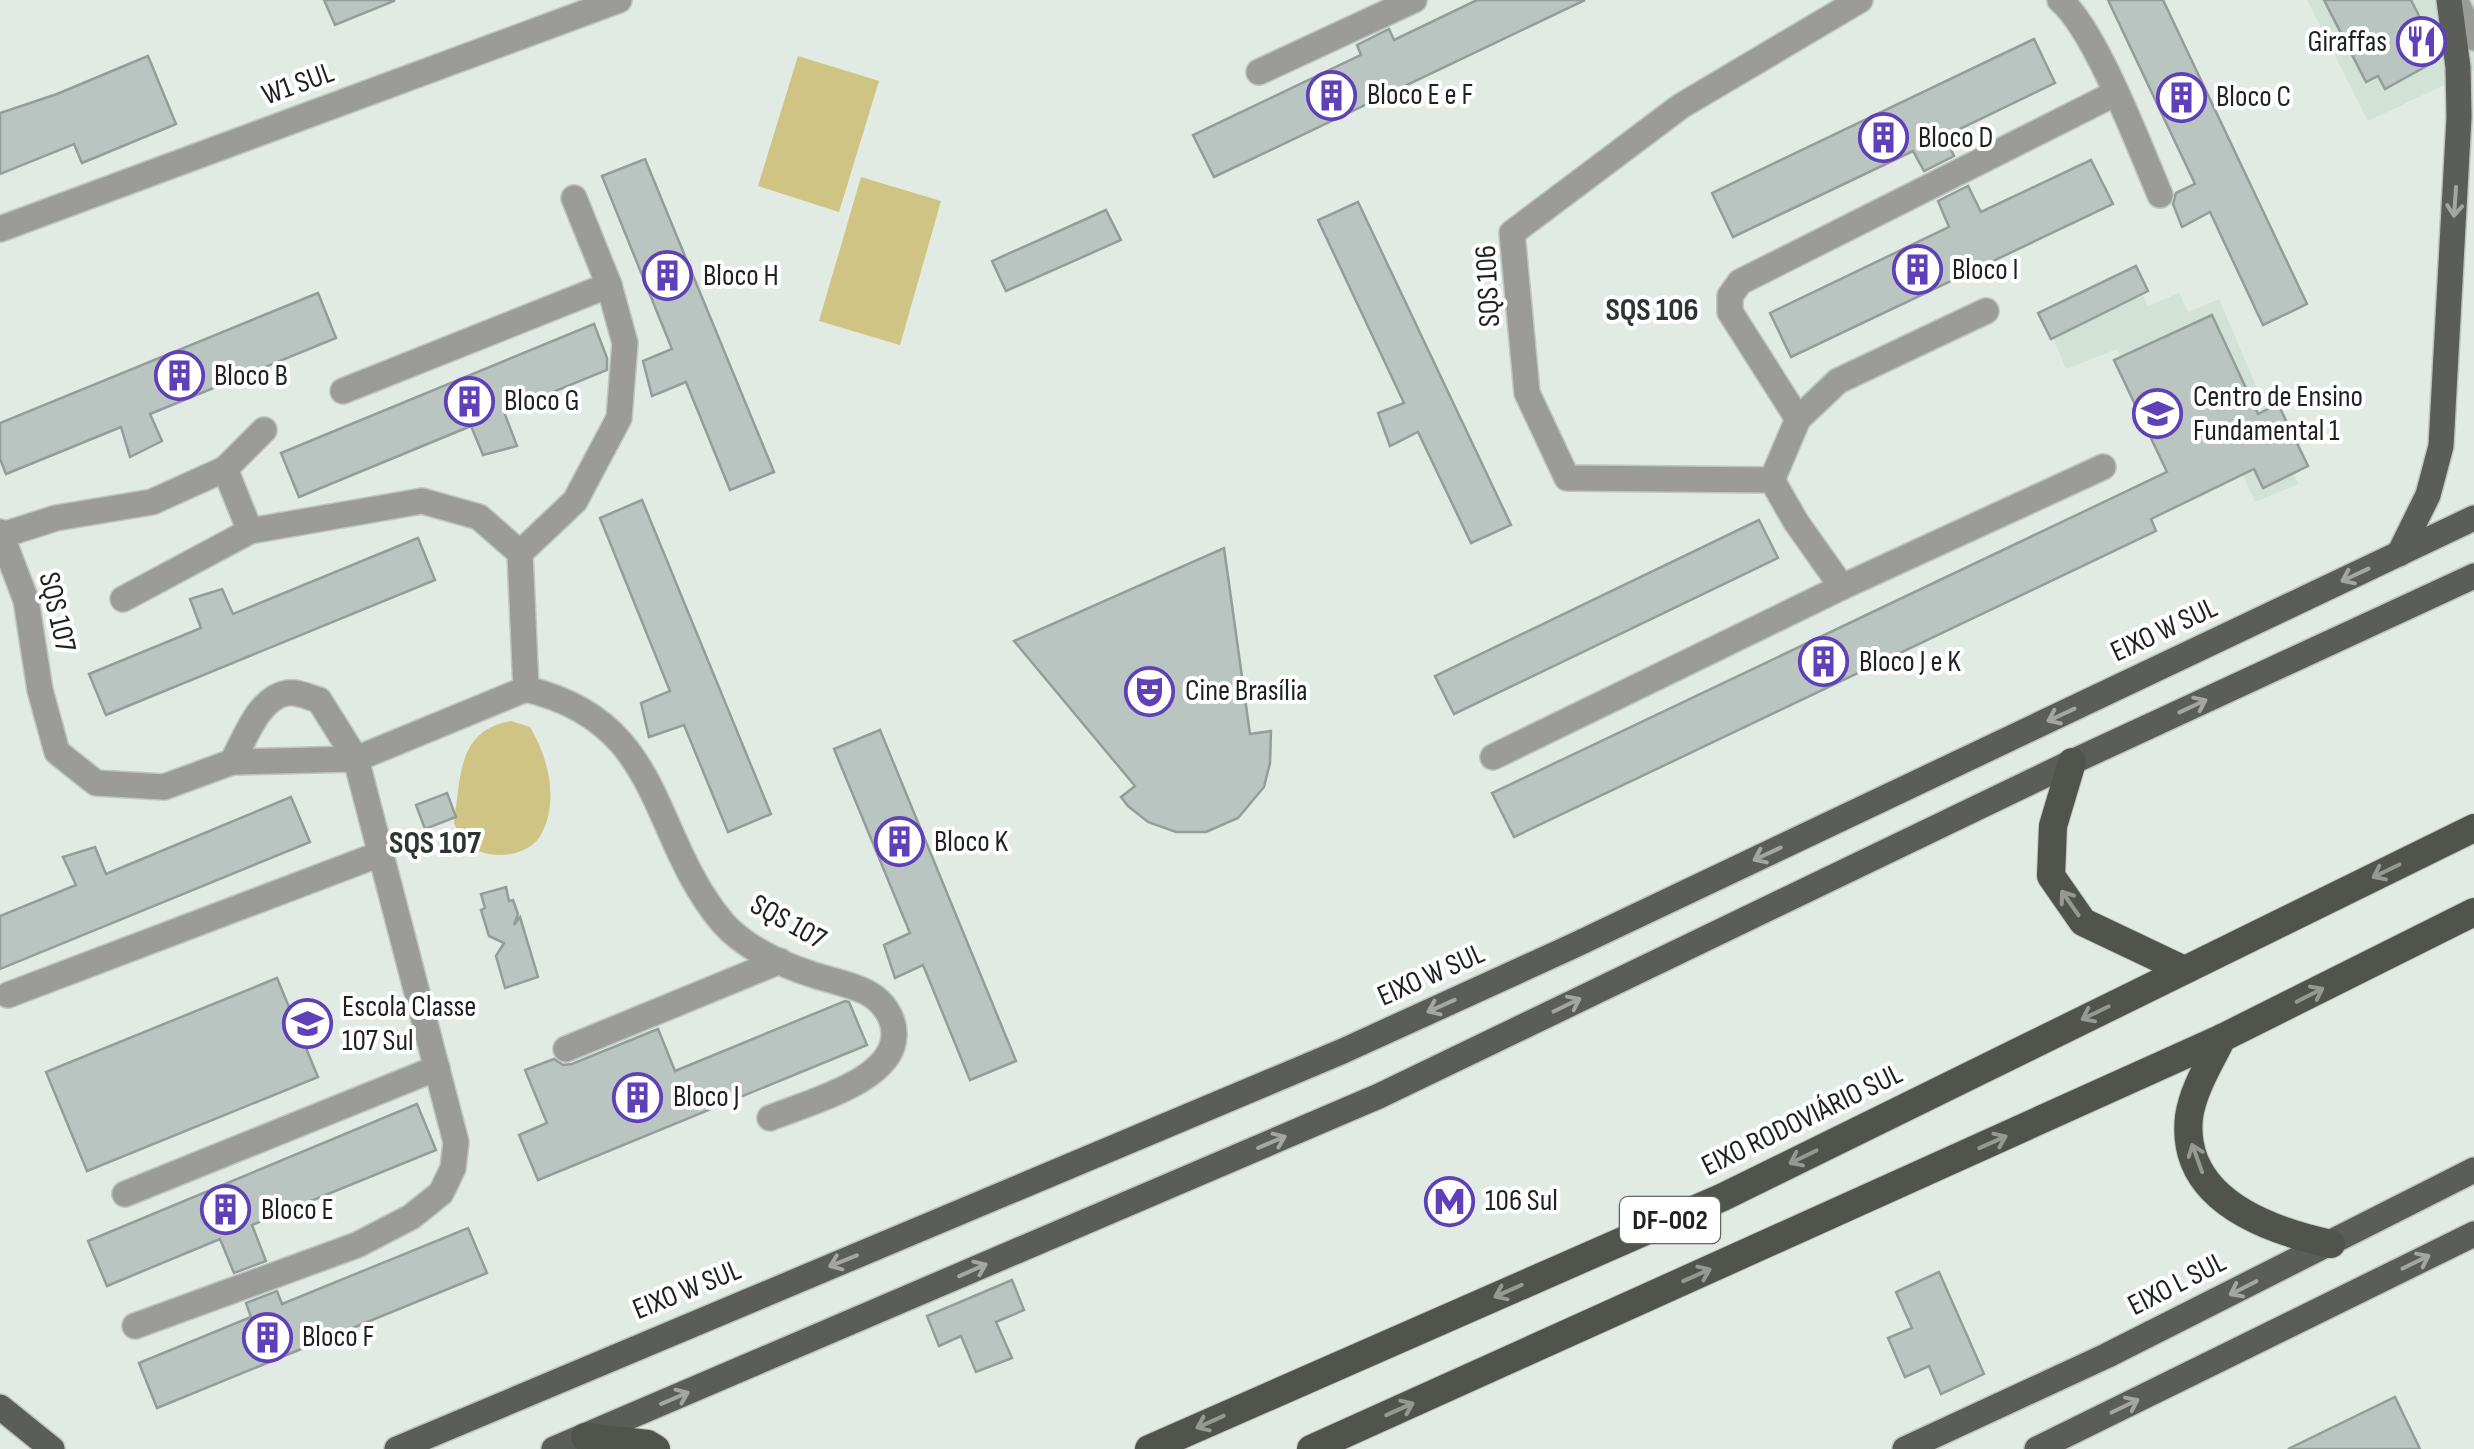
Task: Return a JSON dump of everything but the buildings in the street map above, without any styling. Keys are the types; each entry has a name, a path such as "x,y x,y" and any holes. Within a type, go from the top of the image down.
{"highway":[{"path":"2072,762 2054,826 2051,876 2083,922 2182,969"},
{"name":"EIXO RODOVIÁRIO SUL","path":"1149,1449 1722,1197 2474,828"},
{"name":"DF-002","path":"1312,1449 2222,1038 2474,912"},
{"path":"2222,1038 2200,1082 2189,1118 2192,1152 2205,1178 2224,1201 2255,1221 2294,1236 2331,1244"},
{"path":"585,1436 648,1444 656,1449"}],"main road":[{"path":"2456,0 2474,12"},
{"path":"2399,554 2428,495 2441,446 2459,118 2456,0"},
{"name":"EIXO W SUL","path":"396,1449 1343,1051 1573,946 2474,518"},
{"path":"554,1449 1379,1096 2072,762 2474,576"},
{"name":"EIXO L SUL","path":"1905,1449 2106,1356 2474,1170"},
{"path":"2037,1449 2474,1234"},
{"path":"0,1407 52,1449"}],"street":[{"name":"W1 SUL","path":"0,229 619,0"},
{"path":"1259,72 1414,0"},
{"name":"SQS 106","path":"1772,480 1567,478 1527,393 1512,233 1682,106 1860,0"},
{"path":"2060,0 2072,10 2116,93 2160,195"},
{"path":"2456,0 2474,38"},
{"path":"1798,420 1730,312 1730,296 1740,282 2116,93"},
{"path":"520,554 575,501 619,418 625,343 609,285 574,198"},
{"path":"342,392 609,285"},
{"path":"1842,588 1772,480 1798,420 1838,381 1986,311"},
{"name":"SQS 107","path":"264,430 225,469 152,502 56,518 1,533 26,600 40,690 57,752 96,783 164,787 232,762 356,759 526,689 555,696 590,713 623,744 650,784 697,885 725,926 758,950 804,972 868,992 887,1009 894,1030 892,1052 879,1069 858,1082 770,1118"},
{"path":"1493,757 2103,467"},
{"path":"225,469 250,531"},
{"path":"123,599 250,531 422,501 478,517 520,554 526,689"},
{"path":"135,1326 357,1245 411,1217 441,1193 453,1168 456,1142 356,759 319,700 290,692 271,700 232,762"},
{"path":"8,996 380,854"},
{"path":"566,1049 780,960"},
{"path":"124,1194 437,1068"}],"shaded area":[{"path":"2307,0 2474,0 2474,71 2368,121"},
{"path":"798,56 879,81 839,212 758,186"},
{"path":"861,177 941,201 900,345 819,321"},
{"path":"2139,287 2148,306 2179,293 2188,312 2219,299 2298,484 2255,502 2241,471 2179,496 2117,349 2066,369 2048,326"},
{"path":"511,721 530,727 536,739 549,778 550,806 536,841 518,852 496,855 466,843 454,823 461,773 471,745 493,726"}],"place":[{"name":"Giraffas","path":"2422,42"},
{"name":"Bloco E e F","path":"1332,95"},
{"name":"Bloco C","path":"2181,97"},
{"name":"Bloco D","path":"1883,138"},
{"name":"Bloco I","path":"1917,270"},
{"name":"Bloco H","path":"668,276"},
{"name":"Bloco B","path":"179,376"},
{"name":"Bloco G","path":"469,401"},
{"name":"Centro de Ensino Fundamental 1","path":"2158,414"},
{"name":"Bloco J e K","path":"1824,662"},
{"name":"Cine Brasília","path":"1150,691"},
{"name":"Bloco K","path":"899,842"},
{"name":"Escola Classe 107 Sul","path":"307,1024"},
{"name":"Bloco J","path":"638,1097"},
{"name":"106 Sul","path":"1450,1201"},
{"name":"Bloco E","path":"226,1210"},
{"name":"Bloco F","path":"267,1337"}],"district":[{"name":"SQS 106","path":"1652,310"},
{"name":"SQS 107","path":"435,843"}]}
